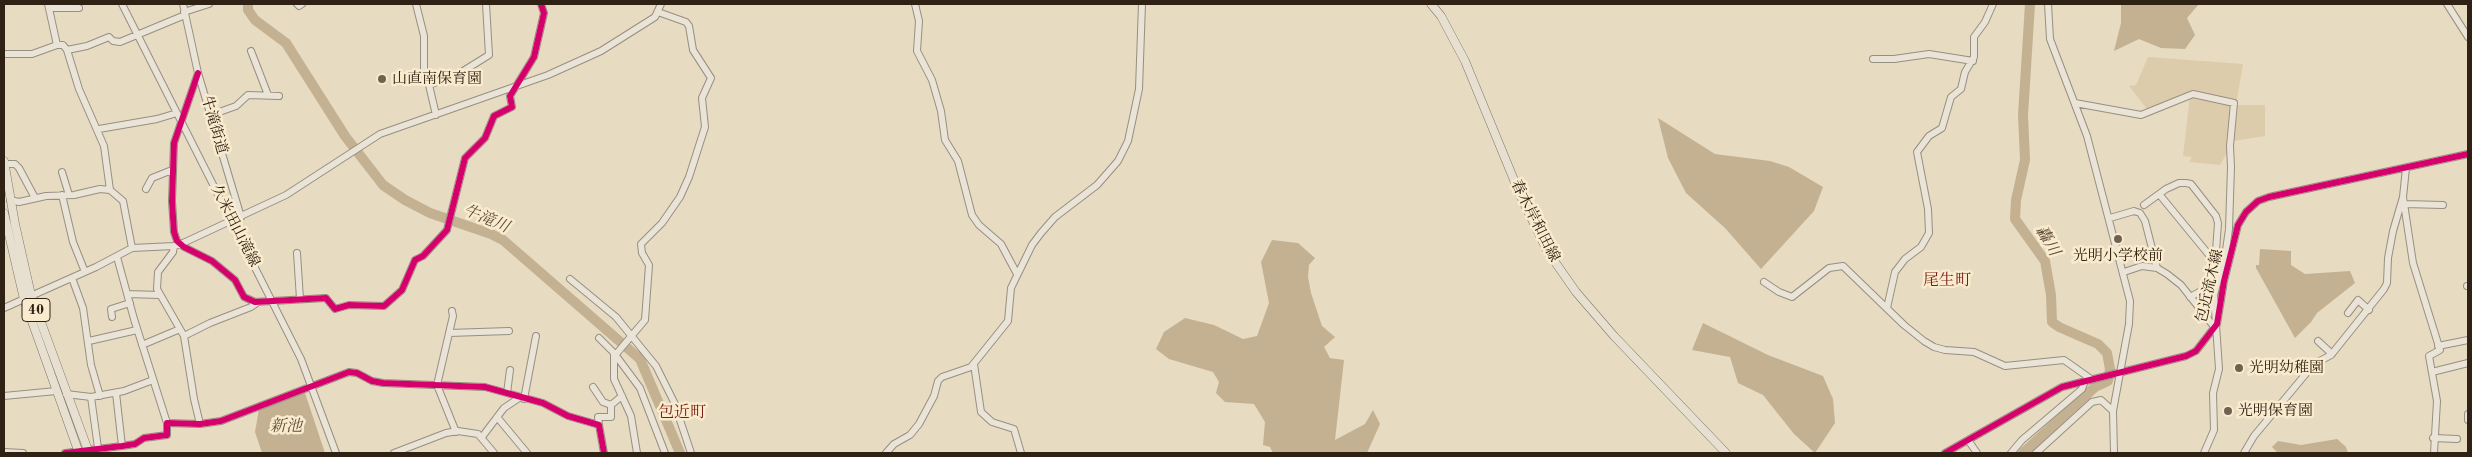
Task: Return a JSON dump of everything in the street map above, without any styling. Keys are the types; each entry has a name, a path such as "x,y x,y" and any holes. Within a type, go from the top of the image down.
{"main road":[{"name":"春木岸和田線","path":"1432,4 1465,61 1521,197 1548,252 1576,292 1614,336 1726,453"},
{"name":"40","path":"4,162 28,297 88,451"},
{"name":"40","path":"4,213 56,391 79,452"}],"street":[{"name":"久米田山滝線","path":"122,4 272,301 312,385 336,453"},
{"name":"牛滝街道","path":"183,4 198,73 241,217"},
{"path":"67,50 87,46 109,37 113,41 120,42 209,4"},
{"path":"297,4 299,6 302,4"},
{"path":"416,4 424,36 424,73 429,85 436,115"},
{"path":"429,85 460,72 489,55 486,4"},
{"path":"184,336 258,302 326,298 334,309 349,305 384,306 402,290 415,260 422,256 447,230 465,158 485,138 494,116 512,107 510,96 534,57 544,13 542,4"},
{"path":"4,308 117,257 132,248 177,245 241,217 286,195 380,134 548,75 601,51 648,23 658,12 661,4"},
{"path":"915,4 919,20 917,51 932,80 941,111 945,140 958,161 972,215 979,225 1002,244 1017,274"},
{"path":"886,453 894,444 910,435 920,424 934,396 938,381 942,377 974,364 1008,321 1011,288 1041,233 1055,217 1097,185 1118,161 1124,150 1139,89 1142,4"},
{"path":"1887,308 1895,272 1905,259 1921,247 1929,233 1928,210 1917,152 1929,136 1942,128 1951,97 1961,89 1965,72 1973,61 1974,37 1985,22 1993,4"},
{"path":"2048,4 2050,39 2075,103 2110,218 2124,272 2130,312 2118,372 2113,411 2114,453"},
{"path":"2447,4 2468,37"},
{"path":"57,45 49,6 79,8"},
{"path":"637,453 632,416 614,379 615,353 645,320 649,265 642,253 641,244 666,217 680,197 689,177 705,127 702,98 711,78 693,50 689,26 686,22 658,12"},
{"path":"4,54 32,54 57,45 64,45 79,89 104,146 110,190 123,202 132,248"},
{"path":"251,51 268,96"},
{"path":"1873,59 1894,59 1929,54 1973,61"},
{"path":"198,73 175,138 172,170 174,232 177,245 158,272 159,296 184,336 200,424"},
{"path":"2075,103 2141,115 2193,94 2234,103 2230,146 2229,229 2226,250 2214,295 2219,369 2213,393 2214,430 2204,453"},
{"path":"211,115 236,106 248,95 280,96"},
{"path":"98,129 157,119 177,113"},
{"name":"包近流木線","path":"1945,453 2062,387 2186,356 2196,351 2216,326 2224,281 2238,225 2246,212 2258,201 2269,197 2468,154"},
{"path":"4,162 15,164 19,168 35,198"},
{"path":"2244,453 2254,436 2314,364 2332,354 2369,310 2387,283 2388,258 2403,196 2406,168"},
{"path":"146,189 152,178 172,170"},
{"path":"62,172 73,242 85,272"},
{"path":"2144,205 2179,183 2191,184 2216,216 2218,223 2214,262 2209,281 2203,290 2190,297"},
{"path":"10,200 19,202 88,190 110,190"},
{"path":"2160,194 2214,262"},
{"path":"2403,196 2413,263 2440,350 2429,356 2437,400 2433,438 2434,453"},
{"path":"2404,204 2443,205"},
{"path":"2110,218 2134,211 2140,213 2145,221 2157,268"},
{"path":"177,245 212,261 235,280 244,297 258,302"},
{"path":"297,252 300,299"},
{"path":"65,453 135,444 144,438 167,435 167,423 159,393 137,330 117,257"},
{"path":"1764,282 1779,292 1792,297 1829,268 1843,266 1924,341 1934,347 1945,350 1974,352 2005,366 2064,360 2089,380 2082,389 2022,440 2011,453"},
{"path":"2124,272 2142,266 2157,268 2181,285 2216,326"},
{"path":"72,278 83,308 91,365 100,396"},
{"path":"570,279 616,317 656,366 667,384 691,453"},
{"path":"128,294 159,296"},
{"path":"2348,313 2358,300 2369,310"},
{"path":"112,317 111,308 130,303"},
{"path":"452,311 437,385 456,432"},
{"path":"142,345 180,329"},
{"path":"88,341 137,330"},
{"path":"449,333 509,331"},
{"path":"482,438 504,408 521,398 536,336"},
{"path":"599,338 615,353 640,388 665,453"},
{"path":"2438,346 2468,340"},
{"path":"2318,341 2332,354"},
{"path":"2432,372 2468,363"},
{"path":"974,364 981,412 992,422 1014,429 1021,453"},
{"path":"507,393 510,370"},
{"path":"167,423 200,424 235,416 349,372 357,373 372,381 473,386 507,393 543,403 568,416 599,425"},
{"path":"66,394 71,393 91,398 116,393 153,380"},
{"path":"593,387 604,402 611,405"},
{"path":"4,396 56,391"},
{"path":"116,393 122,446"},
{"path":"611,405 622,396"},
{"path":"91,398 98,448"},
{"path":"2036,453 2092,402 2101,400 2113,411"},
{"path":"604,453 598,417 611,417 611,405"},
{"path":"2468,414 2468,420"},
{"path":"497,417 527,453"},
{"path":"394,453 446,433 456,432 478,434 494,453"},
{"path":"2433,438 2457,439"},
{"path":"1968,440 1977,453"},
{"path":"4,452 23,453"}],"shaded area":[{"path":"2148,57 2243,64 2236,105 2265,105 2265,136 2234,141 2220,165 2189,162 2192,157 2183,156 2190,96 2147,109 2129,86 2136,85"}],"water":[{"path":"2121,4 2199,4 2187,18 2195,35 2185,49 2161,48 2139,39 2114,51 2121,23"},
{"path":"1658,118 1715,154 1770,161 1789,167 1823,187 1814,211 1761,269 1725,228 1686,193 1668,158"},
{"path":"1272,240 1298,243 1315,258 1309,265 1308,277 1311,293 1322,326 1335,337 1324,347 1330,358 1344,360 1335,440 1365,424 1373,410 1380,424 1367,453 1273,453 1270,447 1263,445 1265,422 1254,404 1225,402 1216,393 1219,382 1213,372 1169,359 1156,349 1164,332 1185,318 1214,325 1243,339 1257,336 1269,303 1261,262"},
{"path":"2260,249 2291,251 2291,265 2305,274 2350,271 2355,283 2317,313 2295,338 2256,268 2256,265 2259,265"},
{"path":"1703,323 1768,355 1823,376 1833,399 1835,423 1815,453 1794,434 1763,395 1738,383 1730,357 1692,350"},
{"name":"新池","path":"302,392 305,393 325,453 262,453 255,432 259,409"},
{"path":"2337,439 2346,447 2348,453 2278,453 2272,447 2278,441 2301,445"}],"waterway":[{"name":"牛滝川","path":"248,4 248,10 255,20 286,43 345,136 383,185 405,200 430,213 503,240 640,359 680,453"},
{"name":"轟川","path":"2023,453 2095,387 2108,381 2110,369 2107,353 2098,344 2052,322 2051,295 2045,261 2015,219 2016,200 2025,160 2023,115 2030,4"}],"cycle path":[{"path":"198,73 174,143 172,201 174,232 177,241 184,247 212,261 235,280 244,297 255,302 326,298 335,309 349,305 384,306 402,290 415,260 423,256 447,230 465,158 485,138 494,116 512,107 510,96 534,57 544,13 541,4"},
{"path":"1945,453 2062,387 2186,356 2196,351 2217,324 2224,281 2238,225 2246,212 2258,201 2269,197 2468,154"},
{"path":"65,453 135,444 144,438 167,435 167,423 200,424 221,421 349,372 357,373 372,381 383,383 485,387 543,403 568,416 599,425 604,453"}],"place":[{"name":"山直南保育園","path":"382,79"},
{"name":"光明小学校前","path":"2118,239"},
{"name":"光明幼稚園","path":"2239,368"},
{"name":"光明保育園","path":"2228,411"}],"district":[{"name":"尾生町","path":"1947,281"},
{"name":"包近町","path":"682,413"}]}
